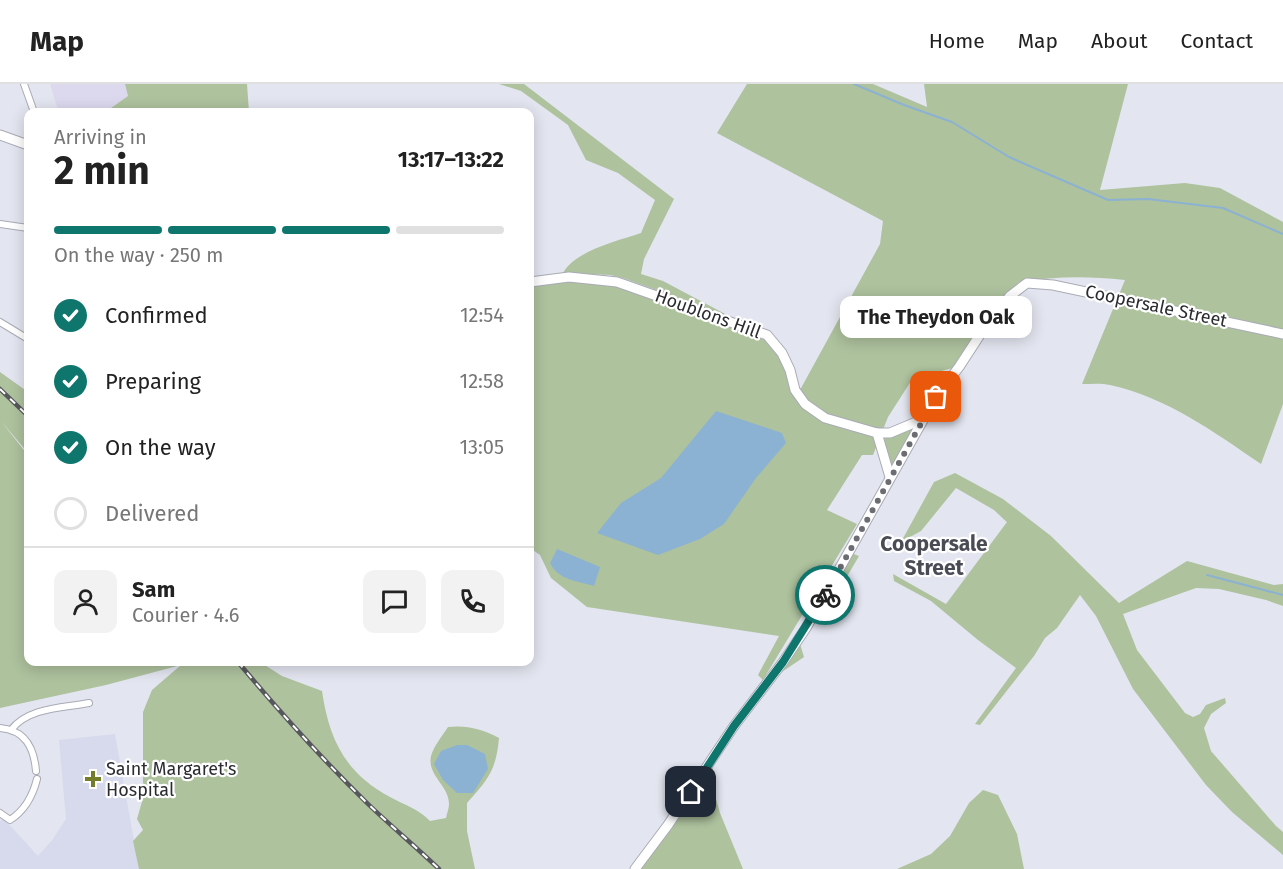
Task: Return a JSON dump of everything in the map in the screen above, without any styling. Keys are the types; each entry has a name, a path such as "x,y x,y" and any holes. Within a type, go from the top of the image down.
{"street":[{"path":"24,84 33,108"},
{"path":"0,135 24,144"},
{"path":"0,224 24,227"},
{"name":"Houblons Hill","path":"534,281 569,277 617,282 767,335 782,353 790,370 795,390 806,404 825,418 877,433 890,433 921,420"},
{"name":"Coopersale Street","path":"921,420 986,327 1010,296 1027,283 1090,291 1283,334"},
{"path":"0,322 24,337"},
{"path":"635,869 668,825 734,726 806,628 870,516 921,420"},
{"path":"877,433 890,477"},
{"path":"11,729 18,720 31,714 90,703"},
{"path":"0,728 11,729 27,740 32,747 36,771"},
{"path":"0,813 10,819 19,814 34,791 37,779"}],"shaded area":[{"path":"50,84 125,84 128,96 111,108 57,108"},
{"name":"Saint Margaret's Hospital","path":"115,734 139,869 0,869 0,821 4,819 38,856 66,819 59,740"}],"green space":[{"path":"125,84 247,84 249,108 111,108 128,96"},
{"path":"499,84 524,84 674,199 644,259 641,274 663,281 729,316 623,278 610,275 563,273 569,265 587,253 641,233 655,200 618,173 586,160 568,125 521,91"},
{"path":"747,84 873,84 927,107 924,84 1128,84 1100,190 1185,183 1220,188 1283,222 1283,404 1261,464 1189,417 1151,398 1110,385 1082,384 1125,280 1072,277 1019,282 957,367 913,378 888,417 873,455 862,455 827,510 857,524 763,680 758,675 779,636 587,607 551,578 540,555 534,551 534,284 564,278 603,280 764,337 774,346 800,390 880,244 883,221 717,133"},
{"path":"0,372 24,389 24,448 1,421 24,450 24,666 177,666 106,685 0,708"},
{"path":"915,427 890,470 884,438"},
{"path":"955,473 1003,499 1051,536 1119,603 1187,561 1274,585 1283,584 1283,606 1219,589 1196,588 1123,614 1137,650 1185,713 1193,717 1200,714 1206,705 1225,698 1226,703 1211,714 1204,728 1211,751 1283,832 1283,855 1232,812 1206,785 1133,689 1096,616 1080,595 1057,628 1045,638 1034,656 980,725 975,724 1016,668 931,601 894,581 893,574 946,604 1007,522 994,510 956,488 921,531 901,542 934,482"},
{"path":"851,553 859,556 815,623 825,599"},
{"path":"800,644 804,657 776,676"},
{"path":"180,666 266,666 282,676 322,691 329,724 342,753 351,766 374,788 416,810 430,821 446,818 449,807 446,791 435,775 431,763 434,749 448,727 468,727 499,738 496,759 490,774 467,803 467,831 475,869 139,869 133,841 143,830 137,819 143,798 143,712 152,690"},
{"path":"713,762 712,785 720,813 743,869 640,869"},
{"path":"983,790 998,795 1017,834 1024,869 897,869 931,854 950,836 969,803"}],"water":[{"path":"716,411 782,433 786,443 756,478 724,524 700,539 658,555 597,533 621,503 661,478"},
{"path":"557,549 600,567 594,586 569,579 553,569 550,563"},
{"path":"457,745 467,745 485,754 488,769 473,793 457,793 443,780 434,764 441,751"}],"waterway":[{"path":"854,84 952,122 1009,157 1108,200 1148,199 1223,208 1283,234"},
{"path":"1207,575 1283,595"}],"railway":[{"path":"0,389 24,412"},
{"path":"241,666 334,770 439,869"}],"way so far":[{"path":"825,595 912,436 936,397"}],"place":[{"name":"The Theydon Oak","path":"936,397"},
{"name":"Saint Margaret's Hospital","path":"93,779"}],"district":[{"name":"Coopersale Street","path":"934,556"}],"route":[{"path":"691,792 734,726 783,662 825,595"}]}
